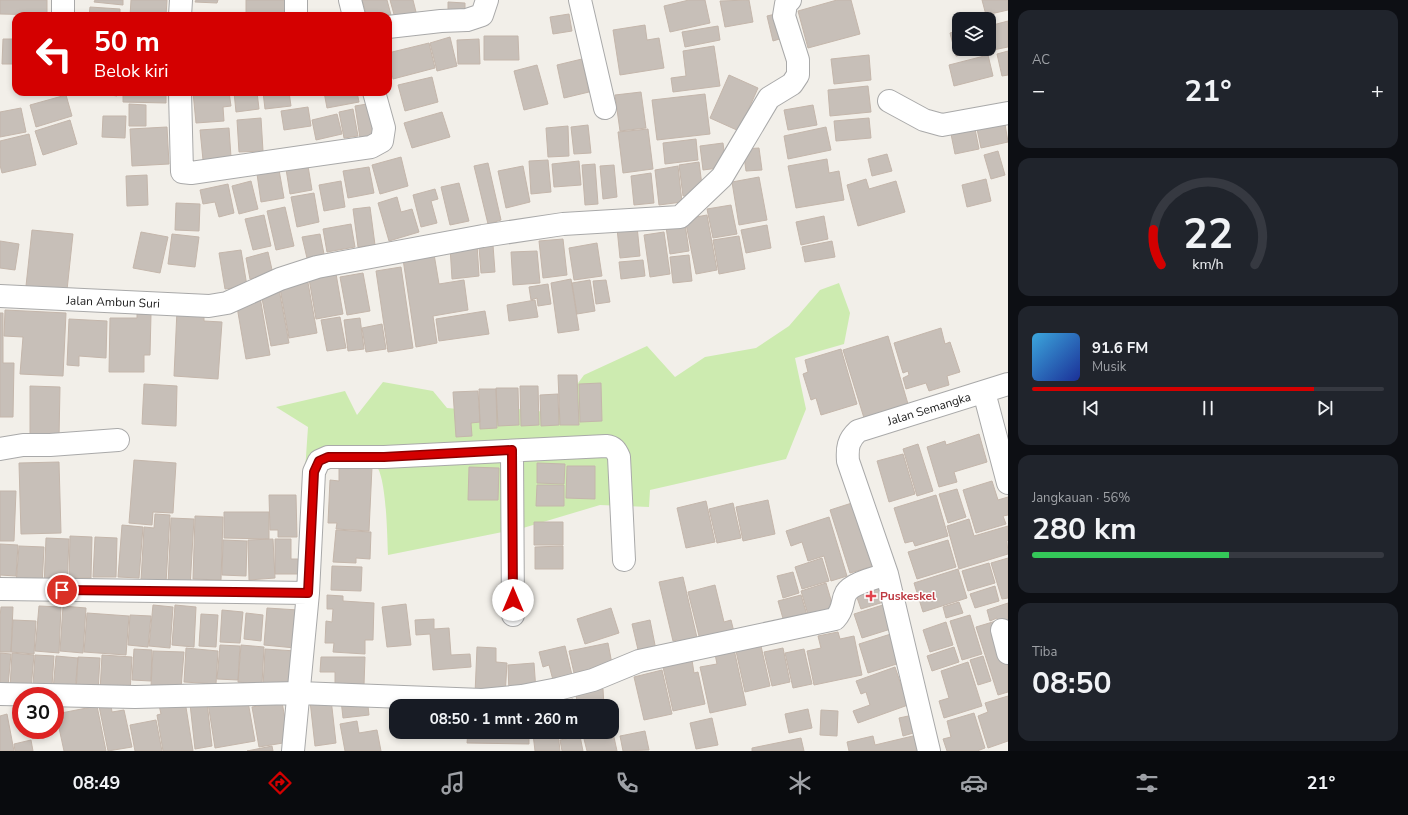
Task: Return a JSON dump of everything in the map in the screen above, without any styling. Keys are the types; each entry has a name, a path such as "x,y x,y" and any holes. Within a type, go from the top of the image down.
{"street":[{"path":"63,0 63,12"},
{"path":"180,12 181,0"},
{"path":"296,0 296,12"},
{"path":"350,0 353,12"},
{"path":"392,27 440,21 467,20 482,15 487,0"},
{"path":"580,0 604,108"},
{"name":"Jalan Ambun Suri","path":"0,296 209,306 227,303 280,279 324,266 483,236 562,224 680,217 722,177 769,98 792,84 798,75 798,60 784,16 786,4 790,0"},
{"path":"180,96 182,172 191,173 371,147 382,142 384,128 375,96"},
{"path":"889,101 924,120 942,125 1008,113"},
{"name":"Jalan Semangka","path":"886,574 848,461 848,447 852,436 858,431 1008,384"},
{"path":"984,392 1008,483"},
{"path":"0,449 23,445 50,445 118,440"},
{"path":"293,751 308,593 314,472 319,461 328,457 384,457 512,450 612,447 616,450 619,457 624,560"},
{"path":"512,450 513,615"},
{"path":"0,694 135,697 298,693 482,700 522,696 593,680 639,661 836,619 842,610 846,593 851,587 886,574 929,751"},
{"path":"0,589 308,593"},
{"path":"1002,630 1008,653"}],"green space":[{"path":"839,283 850,313 844,344 795,358 806,409 786,459 650,490 649,507 600,505 523,528 388,555 384,491 382,479 374,463 305,471 308,427 276,407 345,391 357,415 383,382 433,391 447,408 481,411 518,409 556,413 584,375 647,346 675,377 705,357 756,348 789,326 820,290"}],"building":[{"path":"0,0 47,0 47,12 12,12 12,14 0,14"},
{"path":"95,0 123,0 123,5 94,2"},
{"path":"131,0 167,0 166,12 130,12"},
{"path":"196,0 218,0 217,3 195,2"},
{"path":"246,0 286,0 287,12 246,12"},
{"path":"362,0 387,0 390,12 366,12"},
{"path":"390,0 413,0 416,12 395,18"},
{"path":"689,0 705,0 710,23 670,32 664,6"},
{"path":"749,0 753,22 725,27 720,1"},
{"path":"837,0 851,0 860,34 808,48 798,11"},
{"path":"982,0 1008,0 1008,10 996,13 985,12"},
{"path":"448,2 465,3 465,17 448,17"},
{"path":"90,7 120,9 120,12 89,12"},
{"path":"780,13 786,37 773,41 767,16"},
{"path":"569,14 572,31 553,34 550,17"},
{"path":"1008,21 1008,47 996,49 996,24"},
{"path":"645,25 647,40 659,38 664,68 620,75 613,30"},
{"path":"718,26 720,40 685,47 682,32"},
{"path":"484,36 518,36 519,60 484,60"},
{"path":"450,37 457,66 437,71 430,43"},
{"path":"3,39 12,39 12,64 2,64"},
{"path":"479,39 480,64 458,64 457,40"},
{"path":"429,43 435,68 393,79 392,52"},
{"path":"714,46 720,86 673,92 671,78 686,76 683,51"},
{"path":"1008,51 1008,75 1002,76 997,54"},
{"path":"869,55 871,80 834,84 831,59"},
{"path":"988,56 993,76 954,86 949,65"},
{"path":"582,59 589,92 564,98 557,65"},
{"path":"537,65 548,104 524,110 514,71"},
{"path":"729,75 758,88 739,131 710,118"},
{"path":"432,77 438,102 405,111 398,85"},
{"path":"868,86 871,112 830,116 828,90"},
{"path":"641,92 646,128 620,131 615,95"},
{"path":"705,94 710,134 657,140 652,100"},
{"path":"66,96 72,116 36,127 30,105"},
{"path":"123,96 166,96 166,103 123,102"},
{"path":"193,96 230,96 231,106 223,107 224,121 196,123"},
{"path":"234,96 257,96 259,109 236,112"},
{"path":"263,96 290,96 291,106 265,109"},
{"path":"325,96 358,96 359,102 327,108"},
{"path":"373,103 378,135 360,138 355,106"},
{"path":"129,104 146,105 146,126 129,126"},
{"path":"813,105 817,125 788,130 784,110"},
{"path":"308,107 311,126 284,130 281,111"},
{"path":"21,108 26,132 0,137 0,112"},
{"path":"353,109 358,136 344,138 339,112"},
{"path":"442,112 450,137 412,148 404,123"},
{"path":"337,114 342,134 316,140 312,120"},
{"path":"103,116 126,116 125,138 102,137"},
{"path":"261,118 263,151 239,152 237,120"},
{"path":"869,118 871,138 836,141 834,121"},
{"path":"1004,118 1008,142 981,148 976,124"},
{"path":"70,120 77,144 43,155 35,131"},
{"path":"974,124 979,149 955,154 950,129"},
{"path":"588,125 591,153 574,154 571,127"},
{"path":"568,126 569,156 548,157 546,128"},
{"path":"167,127 169,164 132,166 130,129"},
{"path":"826,127 831,150 788,159 784,136"},
{"path":"229,128 231,157 203,160 200,130"},
{"path":"648,129 653,169 623,173 618,132"},
{"path":"29,134 36,165 2,173 0,165 0,141"},
{"path":"696,139 698,160 665,164 663,143"},
{"path":"723,143 726,167 703,170 700,146"},
{"path":"759,148 762,170 746,171 743,149"},
{"path":"998,151 1005,175 991,179 984,155"},
{"path":"887,154 892,171 872,176 868,159"},
{"path":"401,157 408,186 380,194 372,165"},
{"path":"827,159 829,173 839,171 844,200 796,208 788,166"},
{"path":"548,160 551,192 531,194 529,161"},
{"path":"579,161 581,185 554,187 552,164"},
{"path":"699,162 703,193 683,196 679,165"},
{"path":"488,163 501,220 488,224 474,166"},
{"path":"595,164 598,204 585,205 582,165"},
{"path":"614,165 617,197 603,199 600,166"},
{"path":"308,166 312,190 290,194 286,169"},
{"path":"523,166 530,202 506,208 498,171"},
{"path":"678,166 682,202 659,205 655,170"},
{"path":"369,167 374,193 348,198 343,171"},
{"path":"279,170 284,198 261,202 257,174"},
{"path":"651,173 654,203 634,205 631,176"},
{"path":"147,175 148,205 127,206 126,176"},
{"path":"759,177 767,220 739,225 732,182"},
{"path":"866,179 869,189 896,181 905,212 858,226 847,185"},
{"path":"986,179 991,201 967,207 962,185"},
{"path":"251,181 258,209 239,214 232,186"},
{"path":"341,181 345,207 324,211 319,185"},
{"path":"459,183 469,221 450,225 441,187"},
{"path":"228,184 234,213 219,217 215,202 203,204 200,190"},
{"path":"435,189 438,199 431,201 437,223 421,227 413,195"},
{"path":"314,193 319,222 297,227 291,197"},
{"path":"397,197 401,212 412,209 419,232 389,241 378,203"},
{"path":"176,203 200,204 199,231 175,230"},
{"path":"731,205 737,234 713,238 707,209"},
{"path":"285,207 294,246 276,250 267,211"},
{"path":"370,207 375,245 358,247 353,209"},
{"path":"264,215 271,246 253,250 245,219"},
{"path":"707,215 717,270 696,274 685,219"},
{"path":"824,216 828,239 801,245 796,222"},
{"path":"351,224 355,247 327,252 323,229"},
{"path":"685,224 689,251 670,254 666,227"},
{"path":"767,225 771,248 746,253 741,230"},
{"path":"637,226 640,256 620,258 617,228"},
{"path":"32,230 73,234 67,290 26,286"},
{"path":"141,232 168,237 160,273 133,268"},
{"path":"664,232 670,274 650,277 644,235"},
{"path":"172,234 199,237 195,267 168,264"},
{"path":"320,234 324,254 307,258 302,237"},
{"path":"739,236 745,269 719,274 713,240"},
{"path":"563,239 567,275 543,278 539,241"},
{"path":"0,241 19,244 15,270 0,268"},
{"path":"832,241 835,257 805,262 802,247"},
{"path":"597,243 602,276 574,280 569,248"},
{"path":"477,244 479,276 452,279 450,247"},
{"path":"493,245 495,272 481,273 479,247"},
{"path":"241,250 247,286 225,289 219,253"},
{"path":"537,251 540,283 513,285 511,252"},
{"path":"268,252 273,274 250,279 246,258"},
{"path":"434,254 439,284 464,280 468,310 433,316 437,343 416,347 403,259"},
{"path":"689,255 692,281 673,283 670,257"},
{"path":"643,260 645,276 621,279 619,262"},
{"path":"401,267 413,348 388,352 376,271"},
{"path":"335,268 343,314 316,319 308,273"},
{"path":"363,273 370,311 347,315 340,277"},
{"path":"307,277 317,333 289,338 279,283"},
{"path":"571,279 579,330 558,333 551,283"},
{"path":"590,280 595,311 577,314 572,283"},
{"path":"606,280 610,302 596,304 593,281"},
{"path":"548,284 551,304 538,306 537,298 531,300 529,287"},
{"path":"279,289 289,343 271,346 261,293"},
{"path":"260,297 270,355 246,359 236,301"},
{"path":"535,300 538,317 509,321 507,305"},
{"path":"5,310 66,313 63,376 20,374 23,337 4,336"},
{"path":"177,310 204,312 204,321 222,322 218,379 174,376"},
{"path":"485,311 489,334 439,341 436,319"},
{"path":"0,313 3,313 3,363 14,363 13,417 0,417"},
{"path":"137,314 151,314 150,355 144,355 144,372 109,372 110,318 137,318"},
{"path":"340,317 346,348 327,351 321,320"},
{"path":"360,318 364,349 348,351 344,320"},
{"path":"69,319 107,321 106,358 79,356 79,366 67,365"},
{"path":"382,324 386,349 366,352 362,328"},
{"path":"941,328 945,344 950,342 960,372 947,376 949,385 929,391 926,383 906,389 903,378 909,375 908,371 903,373 894,343"},
{"path":"888,336 908,404 864,418 843,350"},
{"path":"841,349 857,404 821,415 816,398 811,400 803,374 808,372 805,360"},
{"path":"558,375 577,375 579,425 560,425"},
{"path":"601,383 602,421 580,422 579,384"},
{"path":"144,384 177,386 176,426 142,424"},
{"path":"30,386 60,387 59,438 30,437"},
{"path":"520,386 538,386 539,425 521,426"},
{"path":"496,388 518,388 519,425 498,426"},
{"path":"479,389 496,389 497,428 480,429"},
{"path":"478,391 480,422 471,423 472,436 456,437 453,392"},
{"path":"558,394 559,425 541,426 540,395"},
{"path":"979,434 987,462 954,472 957,482 939,487 927,447 945,441 946,445"},
{"path":"918,444 933,491 917,496 903,449"},
{"path":"903,454 915,494 889,502 877,461"},
{"path":"134,460 176,463 173,513 153,512 152,525 129,523"},
{"path":"59,462 61,533 21,534 19,463"},
{"path":"537,463 565,464 564,484 537,483"},
{"path":"339,465 372,467 369,531 336,529 337,523 328,523 330,480 339,481"},
{"path":"567,466 595,466 595,499 566,498"},
{"path":"469,467 499,468 498,500 468,500"},
{"path":"992,481 998,500 1008,497 1008,515 1003,516 1006,524 976,533 963,490"},
{"path":"537,485 564,485 564,506 536,506"},
{"path":"957,489 966,517 948,523 939,494"},
{"path":"0,491 16,491 14,541 0,541"},
{"path":"269,495 296,495 297,537 278,537 278,530 270,530"},
{"path":"936,495 948,536 915,546 913,541 905,543 894,508"},
{"path":"768,500 775,534 743,541 736,507"},
{"path":"706,501 715,542 686,548 677,508"},
{"path":"855,502 874,566 850,573 830,510"},
{"path":"733,503 741,538 717,543 709,509"},
{"path":"224,512 269,512 269,539 224,538"},
{"path":"155,514 170,515 166,583 141,581 144,527 154,528"},
{"path":"195,516 223,517 221,580 193,579"},
{"path":"829,517 847,576 831,581 824,556 808,561 802,542 791,546 786,531"},
{"path":"171,518 194,519 190,587 168,585"},
{"path":"969,519 974,536 1008,526 1008,554 959,569 947,526"},
{"path":"534,522 563,522 563,545 534,545"},
{"path":"122,525 143,527 139,578 118,577"},
{"path":"336,530 371,532 370,559 356,558 356,563 333,562"},
{"path":"70,536 92,537 91,578 69,578"},
{"path":"95,537 117,538 116,577 93,577"},
{"path":"46,538 69,539 67,588 44,587"},
{"path":"273,539 275,578 249,580 248,540"},
{"path":"275,539 291,539 291,559 298,559 298,574 275,574"},
{"path":"223,540 247,541 246,576 222,575"},
{"path":"948,540 956,567 917,579 908,552"},
{"path":"0,544 18,545 16,576 0,575"},
{"path":"19,546 44,547 42,586 16,584"},
{"path":"563,546 563,569 535,569 535,547"},
{"path":"822,558 829,581 802,589 795,567"},
{"path":"1008,558 1008,598 1002,599 991,563"},
{"path":"989,563 995,583 968,591 962,571"},
{"path":"332,566 362,567 361,591 331,590"},
{"path":"958,569 967,598 923,612 914,583"},
{"path":"793,572 799,593 783,598 777,576"},
{"path":"683,577 698,642 679,646 677,640 673,641 659,582"},
{"path":"826,583 834,610 809,618 801,591"},
{"name":"Puskeskel","path":"882,583 887,601 861,609 855,592"},
{"path":"715,585 724,622 731,620 734,632 700,640 688,592"},
{"path":"995,586 999,601 975,608 970,594"},
{"path":"327,595 343,596 343,601 374,603 373,640 365,640 365,654 333,652 334,643 325,643 326,621 332,622 333,609 327,609"},
{"path":"801,595 807,615 784,622 778,601"},
{"path":"959,602 963,613 946,618 943,607"},
{"path":"1008,603 1008,625 1000,627 997,618 990,621 987,610"},
{"path":"406,604 411,645 387,647 382,607"},
{"path":"886,604 894,628 862,638 854,614"},
{"path":"153,605 173,607 170,648 149,646"},
{"path":"175,605 196,607 194,647 172,645"},
{"path":"39,606 61,607 59,653 35,651"},
{"path":"63,606 86,608 83,653 60,651"},
{"path":"1,607 13,607 11,652 0,652"},
{"path":"267,608 298,610 295,648 264,645"},
{"path":"611,608 619,633 585,644 577,619"},
{"path":"222,610 243,612 240,643 220,642"},
{"path":"87,613 129,616 126,655 84,652"},
{"path":"246,613 263,615 261,641 244,639"},
{"path":"201,614 218,615 216,647 199,646"},
{"path":"130,615 151,616 148,647 128,645"},
{"path":"970,615 982,654 962,660 950,621"},
{"path":"434,619 434,629 449,628 451,655 470,654 471,667 433,670 430,634 416,635 415,620"},
{"path":"13,620 36,621 34,654 11,652"},
{"path":"650,620 656,650 639,654 632,624"},
{"path":"996,621 1008,658 1008,692 998,695 976,627"},
{"path":"946,622 953,645 930,652 923,630"},
{"path":"838,632 840,639 854,636 862,675 814,685 807,651 821,648 818,636"},
{"path":"894,633 903,662 868,673 859,644"},
{"path":"608,643 612,664 574,673 569,651"},
{"path":"220,645 240,646 238,680 217,679"},
{"path":"241,645 264,647 262,684 238,682"},
{"path":"565,646 572,675 553,680 549,665 543,667 539,652"},
{"path":"761,646 770,686 745,692 736,651"},
{"path":"477,647 496,648 496,662 507,663 505,696 475,694"},
{"path":"954,647 959,662 932,671 927,656"},
{"path":"186,648 218,651 216,684 184,682"},
{"path":"783,648 790,682 772,686 764,652"},
{"path":"134,649 152,650 151,681 132,680"},
{"path":"265,649 296,651 293,689 263,687"},
{"path":"734,649 746,705 710,713 700,667 717,664 715,654"},
{"path":"804,649 812,684 793,688 785,653"},
{"path":"153,651 184,652 181,688 151,686"},
{"path":"0,653 11,654 8,686 0,685"},
{"path":"12,653 34,655 31,687 10,688"},
{"path":"35,655 54,656 52,686 33,685"},
{"path":"102,655 132,657 130,693 100,691"},
{"path":"56,656 78,658 75,691 64,690 64,687 53,687"},
{"path":"983,656 991,681 978,685 970,660"},
{"path":"78,657 100,658 98,692 76,691"},
{"path":"321,657 365,657 364,685 335,685 335,672 320,672"},
{"path":"692,660 694,673 698,672 705,704 673,711 663,667"},
{"path":"968,662 982,706 944,718 939,701 949,698 941,671"},
{"path":"534,663 536,691 509,692 508,665"},
{"path":"895,667 908,705 858,723 853,711 870,705 866,692 861,694 856,681"},
{"path":"662,670 672,714 644,720 634,677"},
{"path":"603,689 604,699 577,699 576,691"},
{"path":"247,696 255,741 215,748 208,703"},
{"path":"1008,696 1008,741 988,748 978,716 988,712 985,703"},
{"path":"367,697 369,715 343,718 341,700"},
{"path":"110,699 112,712 124,710 132,747 108,751 98,701"},
{"path":"331,699 336,743 315,746 310,701"},
{"path":"185,701 193,751 163,751 157,715 161,714 159,705"},
{"path":"207,702 212,746 195,749 190,704"},
{"path":"282,702 289,742 259,747 252,707"},
{"path":"97,706 106,751 64,751 61,739 64,739 64,712"},
{"path":"808,709 812,728 789,733 785,714"},
{"path":"821,710 838,711 837,736 820,735"},
{"path":"974,713 985,748 977,751 947,751 943,739 951,737 947,721"},
{"path":"7,714 14,751 0,751 0,716"},
{"path":"913,715 917,732 903,736 899,718"},
{"path":"712,718 718,745 696,749 690,723"},
{"path":"156,720 162,751 135,751 130,725"},
{"path":"357,721 359,733 377,730 381,751 345,751 340,724"},
{"path":"645,731 649,750 623,751 620,736"},
{"path":"917,735 920,751 849,751 847,742 873,736 875,745"},
{"path":"801,738 804,751 752,751 752,748"},
{"path":"467,739 529,739 529,744 467,743"},
{"path":"534,739 559,739 560,751 535,751"},
{"path":"581,739 583,751 562,751 560,740"},
{"path":"584,739 614,739 617,751 587,751"},
{"path":"31,740 33,751 15,751 14,744"},
{"path":"272,746 273,751 247,751"}],"place":[{"name":"Puskeskel","path":"871,596"}],"route":[{"path":"62,590 308,593 314,472 319,461 328,457 384,457 512,450 513,600"}]}
